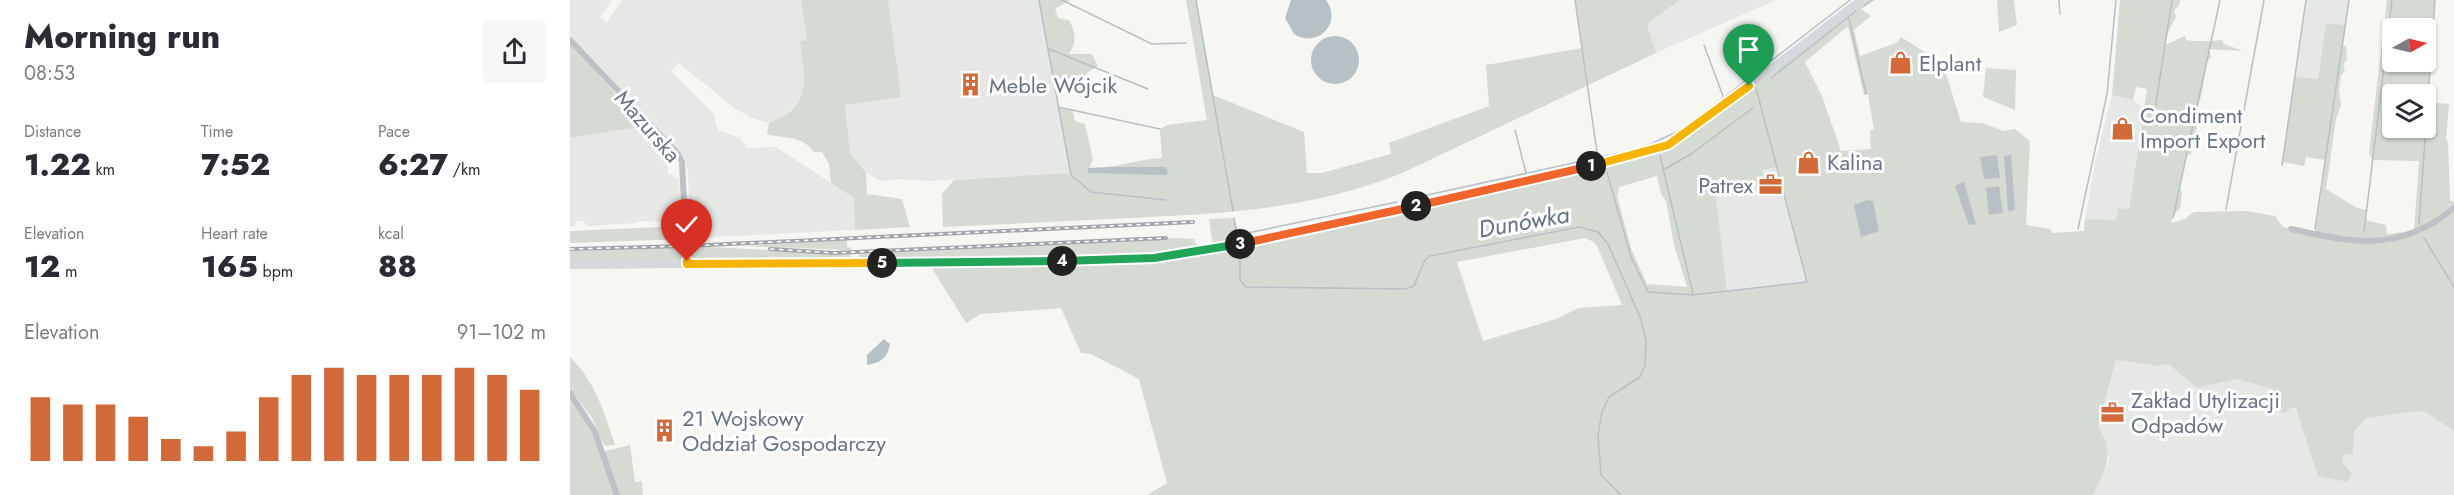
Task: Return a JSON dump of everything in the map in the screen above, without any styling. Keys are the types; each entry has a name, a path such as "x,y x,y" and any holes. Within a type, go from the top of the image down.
{"main road":[{"path":"570,266 1101,261 1154,258 1230,246 1636,156 1674,142 1857,1"}],"street":[{"name":"Mazurska","path":"570,40 678,154 682,162 687,264"},
{"path":"2291,229 2341,240 2373,242 2423,229 2454,208"},
{"path":"570,393 595,432 617,495"}],"shaded area":[{"path":"570,0 612,0 600,18 607,22 622,0 801,0 807,40 800,41 806,88 800,103 778,119 769,123 752,118 734,108 679,63 671,71 713,113 718,130 740,138 747,148 776,147 854,198 855,230 690,238 688,171 684,158 570,38"},
{"path":"801,0 888,0 901,97 845,105 850,153 866,173 867,194 902,199 910,227 855,230 854,198 831,183 829,164 822,152 814,152 804,142 798,140 767,134 769,123 794,108 803,91 804,69 800,41 807,40"},
{"path":"888,0 1039,0 1071,175 1064,173 930,181 898,179 881,181 866,173 850,153 845,104 900,97"},
{"path":"1039,0 1070,0 1055,9 1058,18 1069,20 1073,29 1075,37 1069,54 1092,54 1098,66 1088,72 1084,79 1067,80 1062,85 1057,100"},
{"path":"1186,0 1196,0 1213,95 1304,132 1307,173 1322,173 1391,154 1389,143 1489,106 1486,65 1582,48 1575,0 1680,0 1647,24 1656,53 1400,174 1366,186 1267,208 1167,216 943,227 942,194 954,180 1064,173 1070,175 1058,107 1073,111 1075,121 1085,124 1093,160 1089,168 1162,158 1160,129 1167,125 1207,120"},
{"path":"1291,0 1326,0 1331,17 1325,31 1311,38 1303,38 1294,34 1285,18"},
{"path":"1680,0 1776,0 1656,53 1647,24"},
{"path":"1867,0 1873,0 1861,9 1871,16 1854,30 1860,56 1896,43 1901,37 1943,64 1961,122 1982,123 2004,131 2015,129 2030,141 2026,225 2051,229 2052,233 2084,231 2085,219 2116,220 2118,208 2129,209 2147,89 2136,87 2133,100 2112,95 2120,0 2180,0 2179,6 2174,10 2176,17 2167,34 2165,45 2185,36 2186,40 2191,41 2222,40 2224,44 2243,51 2209,49 2211,57 2207,62 2193,125 2197,126 2191,154 2186,156 2179,188 2182,192 2180,209 2173,215 2171,223 2185,219 2194,212 2247,211 2275,216 2283,227 2315,234 2326,160 2306,157 2304,166 2283,162 2295,77 2318,79 2326,23 2346,25 2343,45 2346,47 2347,59 2341,76 2339,91 2341,105 2336,119 2326,189 2357,208 2367,210 2365,220 2386,225 2387,234 2414,231 2419,161 2373,160 2369,153 2382,42 2382,72 2430,72 2429,84 2382,84 2382,138 2436,138 2436,103 2449,104 2446,140 2448,141 2450,200 2454,202 2454,431 2427,413 2418,411 2366,418 2354,432 2353,454 2342,455 2343,463 2352,474 2347,482 2318,476 2296,409 2291,408 2285,413 2268,408 2273,389 2237,379 2197,388 2168,364 2158,366 2116,360 2098,426 2106,444 2107,461 2093,495 1147,495 1167,483 1139,379 1091,354 1081,353 1061,308 981,314 966,323 932,266 1124,264 1157,261 1659,153 1686,138","holes":["1848,26 1864,95 1868,94 1874,129 1870,130 1871,149 1841,151 1822,96 1805,62","1778,167 1807,282 1727,291 1715,191 1763,183 1763,170","1657,176 1661,194 1666,201 1674,245 1687,287 1647,284 1632,251 1617,196 1619,187","1585,238 1594,242 1598,248 1622,305 1579,308 1556,319 1483,341 1457,262"]},
{"path":"1997,0 2014,0 2017,25 1999,32"},
{"path":"2306,0 2349,0 2346,25 2326,23 2318,80 2295,77"},
{"path":"2387,0 2435,0 2434,18 2385,18"},
{"path":"1335,36 1352,43 1359,60 1352,77 1335,84 1318,77 1311,60 1318,43"},
{"path":"570,43 645,126 570,138"},
{"path":"1986,68 2016,70 2015,110 1983,97"},
{"path":"2112,95 2133,100 2142,107 2144,105 2129,209 2116,221 2085,219 2095,162"},
{"path":"644,126 674,160 668,166 668,173 679,179 681,213 668,222 639,221 588,226 583,221 575,221 575,226 570,227 570,138"},
{"path":"1997,155 2000,178 1984,179 1980,157"},
{"path":"2011,155 2015,210 2008,211 2004,156"},
{"path":"1166,167 1168,172 1167,175 1088,173 1088,168"},
{"name":"Patrex","path":"1778,167 1807,282 1727,291 1714,190 1762,183 1763,170"},
{"path":"1964,182 1976,224 1969,225 1955,186"},
{"path":"1999,186 2003,213 1989,215 1986,188"},
{"path":"1867,200 1873,201 1879,231 1861,237 1854,205"},
{"path":"1234,218 1239,241 1213,246 1209,219"},
{"path":"683,226 684,239 570,243 570,231"},
{"path":"1194,239 1197,248 1138,256 860,260 859,254"},
{"path":"847,240 847,247 851,250 742,246"},
{"path":"684,248 684,256 678,261 570,262 570,251"},
{"path":"691,248 850,254 851,260 691,261"},
{"path":"884,339 890,344 885,356 876,363 867,365 867,355"},
{"path":"570,357 579,366 592,387 603,409 615,445 606,446 603,443 592,418 570,388"},
{"name":"Zakład Utylizacji Odpadów","path":"2116,360 2158,366 2168,364 2197,388 2237,379 2273,389 2287,410 2293,408 2299,414 2318,476 2347,482 2352,474 2343,463 2342,455 2353,454 2354,432 2366,418 2418,411 2427,413 2454,431 2454,495 2093,495 2109,460 2103,433 2098,426"},
{"path":"570,393 602,452 630,445 635,482 642,481 643,495 570,495"}],"waterway":[{"path":"1039,0 1071,175 1091,192 1166,200"},
{"path":"1062,0 1152,44 1186,43"},
{"name":"Dunówka","path":"1196,0 1233,211"},
{"path":"1575,0 1598,159"},
{"path":"1409,199 1642,148 1683,129 1850,0"},
{"path":"1864,6 1873,0"},
{"path":"2059,0 2060,14"},
{"path":"2078,229 2107,94 2116,0"},
{"path":"2154,116 2172,0"},
{"path":"2173,218 2220,0"},
{"path":"2226,209 2264,0"},
{"path":"2282,165 2306,0"},
{"path":"2315,229 2349,0"},
{"path":"2364,232 2392,0"},
{"path":"2419,224 2435,0"},
{"path":"1771,78 1856,11"},
{"path":"1849,19 1866,94"},
{"path":"1704,45 1723,96"},
{"path":"1049,49 1148,89"},
{"path":"1607,172 1631,257 1648,292 1693,295 1807,282 1756,88"},
{"path":"1058,107 1160,129"},
{"path":"1665,169 1691,154 1753,108"},
{"path":"1515,130 1526,173"},
{"path":"1660,156 1693,294"},
{"path":"1238,235 1397,202"},
{"name":"Dunówka","path":"1234,218 1238,240"},
{"name":"Dunówka","path":"1240,250 1240,280 1246,287 1405,289 1414,286 1425,260 1430,256 1579,227 1598,232 1608,244 1640,317 1646,340 1645,365 1640,377 1609,397 1602,412 1598,435 1601,475 1621,495"},
{"path":"2424,238 2454,287"}],"railway":[{"path":"570,249 687,246 1193,222"},
{"path":"770,249 834,253 1166,238"}],"place":[{"name":"Elplant","path":"1901,63"},
{"name":"Meble Wójcik","path":"971,85"},
{"name":"Condiment Import Export","path":"2122,128"},
{"name":"Kalina","path":"1809,162"},
{"name":"Patrex","path":"1771,185"},
{"name":"Zakład Utylizacji Odpadów","path":"2113,413"},
{"name":"21 Wojskowy Oddział Gospodarczy","path":"664,431"}],"route":[{"path":"687,261 687,264 1101,261 1138,260 1207,250 1499,188 1650,152 1679,139 1749,86"}]}
